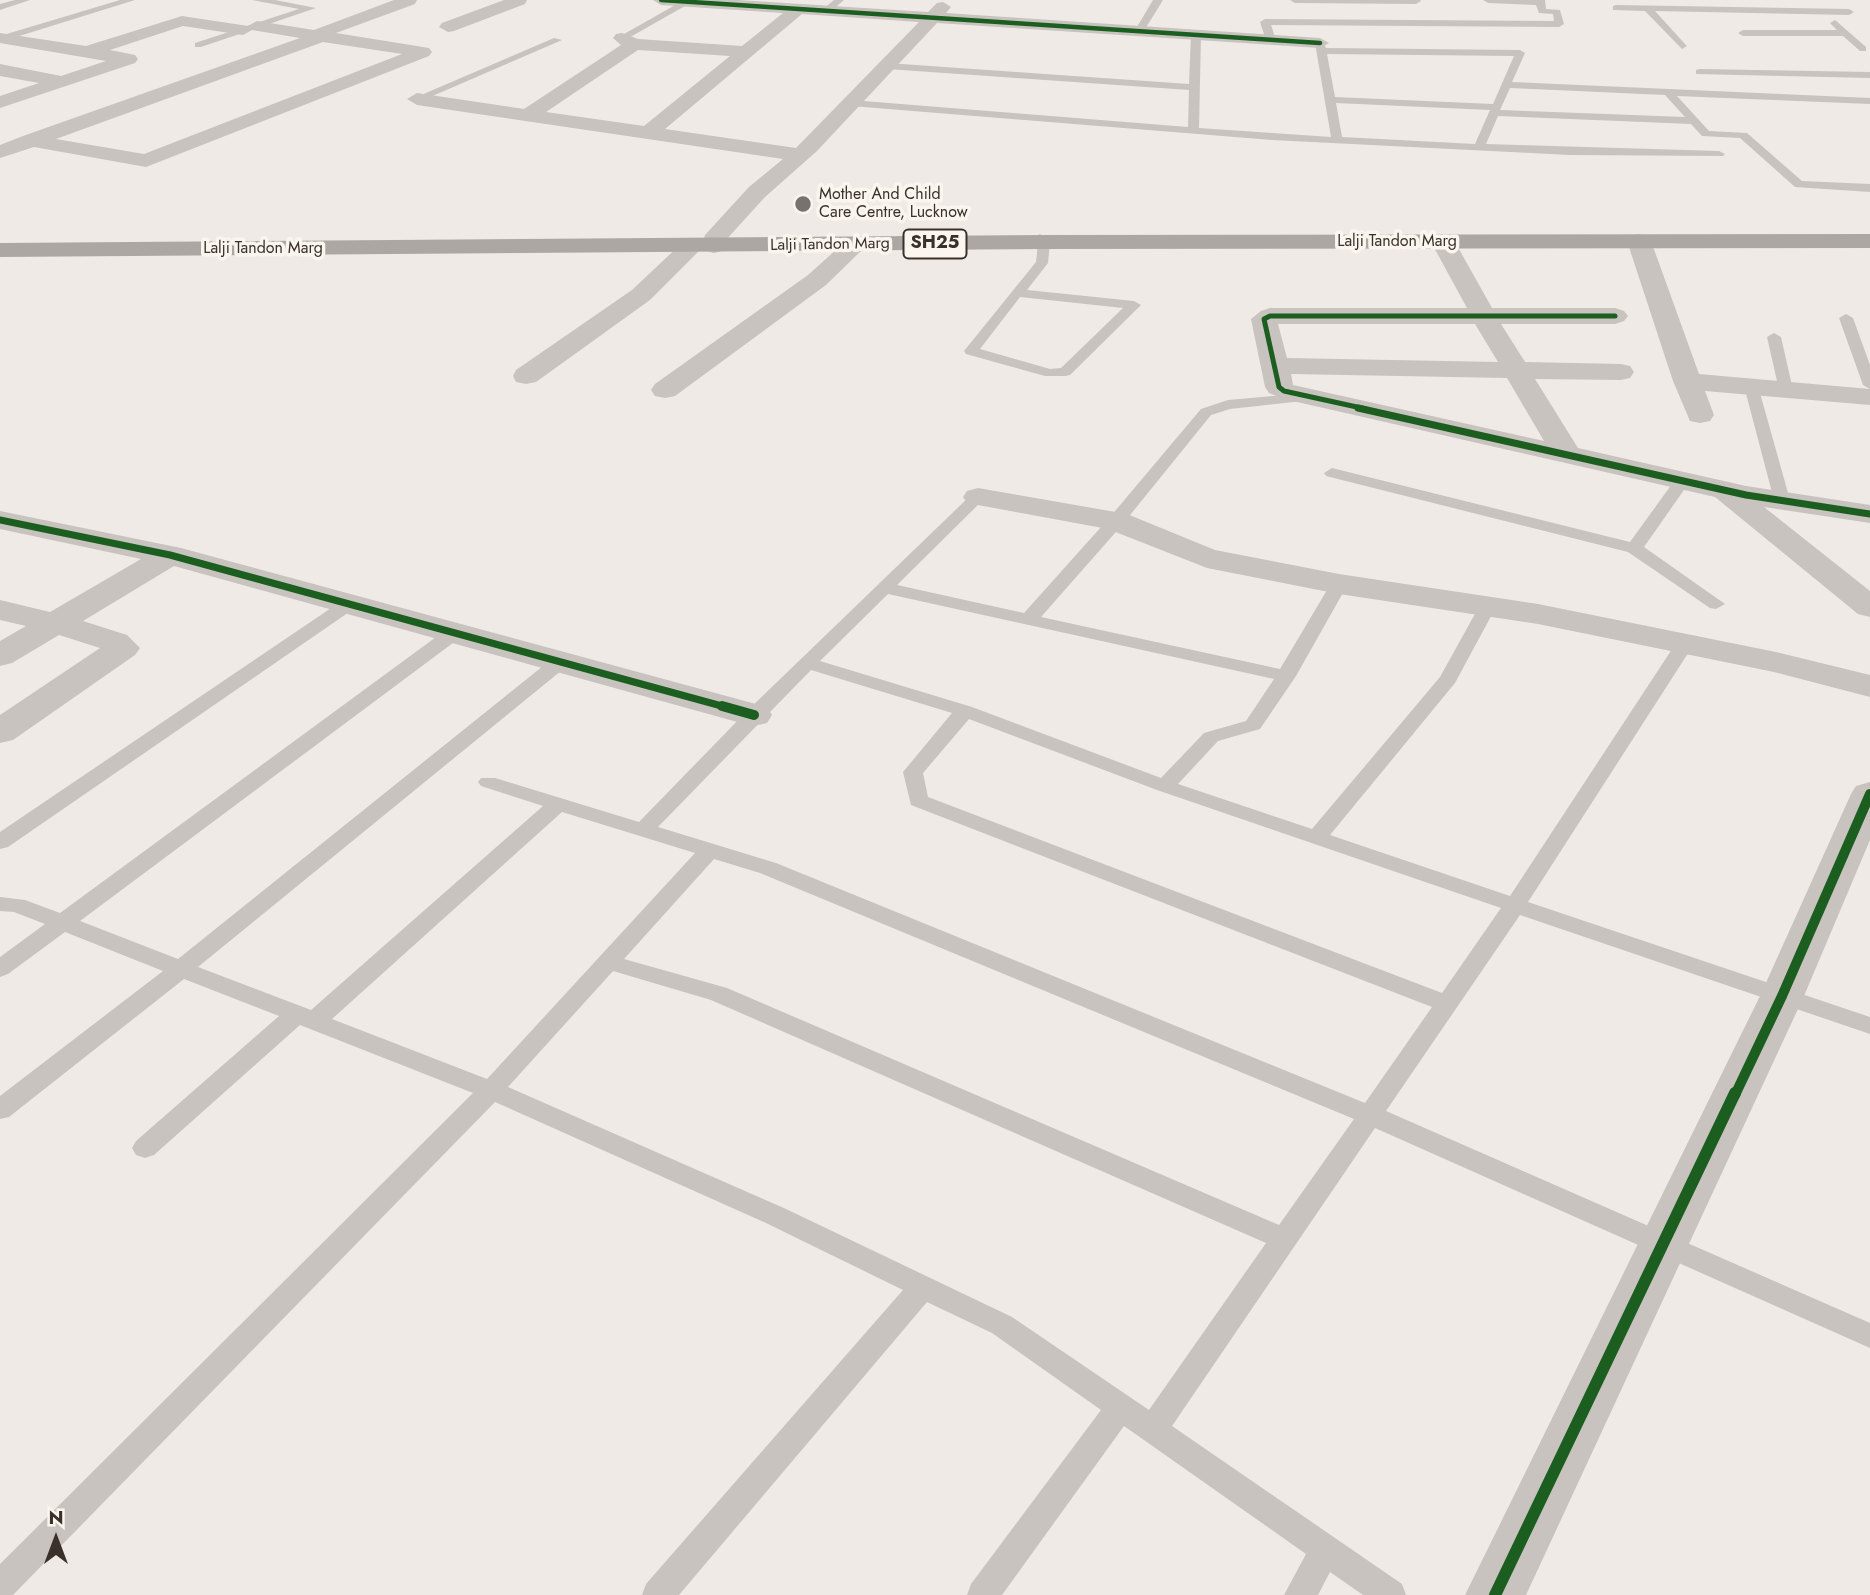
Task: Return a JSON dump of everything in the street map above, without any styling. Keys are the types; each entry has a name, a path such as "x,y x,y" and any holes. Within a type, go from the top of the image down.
{"main road":[{"name":"Lalji Tandon Marg","path":"706,244 855,245 1042,240 1443,242 1870,238"},
{"name":"Lalji Tandon Marg","path":"0,247 1870,238"}],"street":[{"path":"0,152 409,0"},
{"path":"448,27 519,0"},
{"path":"661,0 798,9 832,6 932,18 1271,40 1320,47"},
{"path":"526,376 641,295 706,244 757,192 800,155 949,0"},
{"path":"648,133 798,9"},
{"path":"30,140 146,161 423,52 319,35 182,21 87,52"},
{"path":"0,102 129,59 5,36"},
{"path":"528,115 628,41 746,51"},
{"path":"0,70 61,82"},
{"path":"191,83 232,89"},
{"path":"259,94 300,100"},
{"path":"416,99 800,155"},
{"path":"1639,241 1700,415"},
{"path":"1443,242 1484,317 1566,453"},
{"path":"665,390 787,303 855,245"},
{"path":"1615,316 1264,319 1279,387 1307,397 1722,489 1870,514"},
{"path":"1276,366 1621,372"},
{"path":"1687,381 1870,397"},
{"path":"1722,489 1870,607"},
{"path":"978,498 1116,521 1207,558 1339,584 1488,607 1685,644 1776,662 1870,686"},
{"path":"0,520 170,555 754,715"},
{"path":"0,656 170,555"},
{"path":"0,610 55,623 115,642 123,648 0,732"},
{"path":"1496,1595 1782,996 1870,794"}],"lane":[{"path":"0,7 25,0"},
{"path":"5,36 130,0"},
{"path":"198,45 312,8 257,0"},
{"path":"1139,32 1158,0"},
{"path":"1284,0 1296,22"},
{"path":"1294,0 1416,1"},
{"path":"1271,40 1265,22 1559,24 1557,12 1542,11 1540,1 1488,0"},
{"path":"1732,21 1828,12 1855,14 1806,0"},
{"path":"628,41 687,2"},
{"path":"1616,8 1676,4 1732,21 1844,33"},
{"path":"1647,8 1682,46"},
{"path":"1828,12 1844,33 1863,49"},
{"path":"1732,21 1755,47"},
{"path":"1193,130 1196,35"},
{"path":"416,99 557,40"},
{"path":"1337,140 1320,47 1520,53 1479,147"},
{"path":"887,65 1195,87"},
{"path":"1700,72 1870,75"},
{"path":"1506,85 1870,101"},
{"path":"1668,92 1706,134 1743,135 1799,184 1870,188"},
{"path":"1330,100 1694,121"},
{"path":"851,103 1337,140 1718,154"},
{"path":"1017,293 1134,305 1065,372 1050,373 971,351 1017,293 1042,263 1042,240"},
{"path":"1846,318 1870,385"},
{"path":"1774,337 1786,390"},
{"path":"1751,386 1782,500"},
{"path":"1030,618 1116,521 1206,412 1228,405 1307,397"},
{"path":"1332,473 1634,548 1716,604"},
{"path":"1634,548 1683,480"},
{"path":"644,829 754,715 978,498"},
{"path":"1164,786 1211,737 1253,725 1286,676 1339,584"},
{"path":"885,588 1286,676"},
{"path":"0,842 349,604"},
{"path":"1317,837 1448,679 1488,607"},
{"path":"0,969 454,633"},
{"path":"1152,1430 1515,905 1685,644"},
{"path":"0,1110 181,969 560,662"},
{"path":"807,663 965,711 1164,786 1870,1026"},
{"path":"965,711 913,772 918,801 1447,1004"},
{"path":"488,782 768,868 1370,1115 1870,1336"},
{"path":"145,1148 306,1018 557,805"},
{"path":"0,1586 491,1090 710,850"},
{"path":"0,904 17,905 491,1090 776,1216 1002,1325 1390,1595"},
{"path":"608,962 719,993 1284,1239"},
{"path":"659,1595 923,1287"},
{"path":"983,1595 1121,1408"},
{"path":"1300,1595 1325,1551"}],"cycle path":[{"path":"661,0 1320,43"},
{"path":"1615,316 1270,316 1264,319 1279,387 1284,391 1746,495 1870,514"},
{"path":"0,520 170,555 754,715"},
{"path":"1495,1595 1782,996 1870,794"}],"place":[{"name":"Mother And Child Care Centre, Lucknow","path":"803,204"}]}
